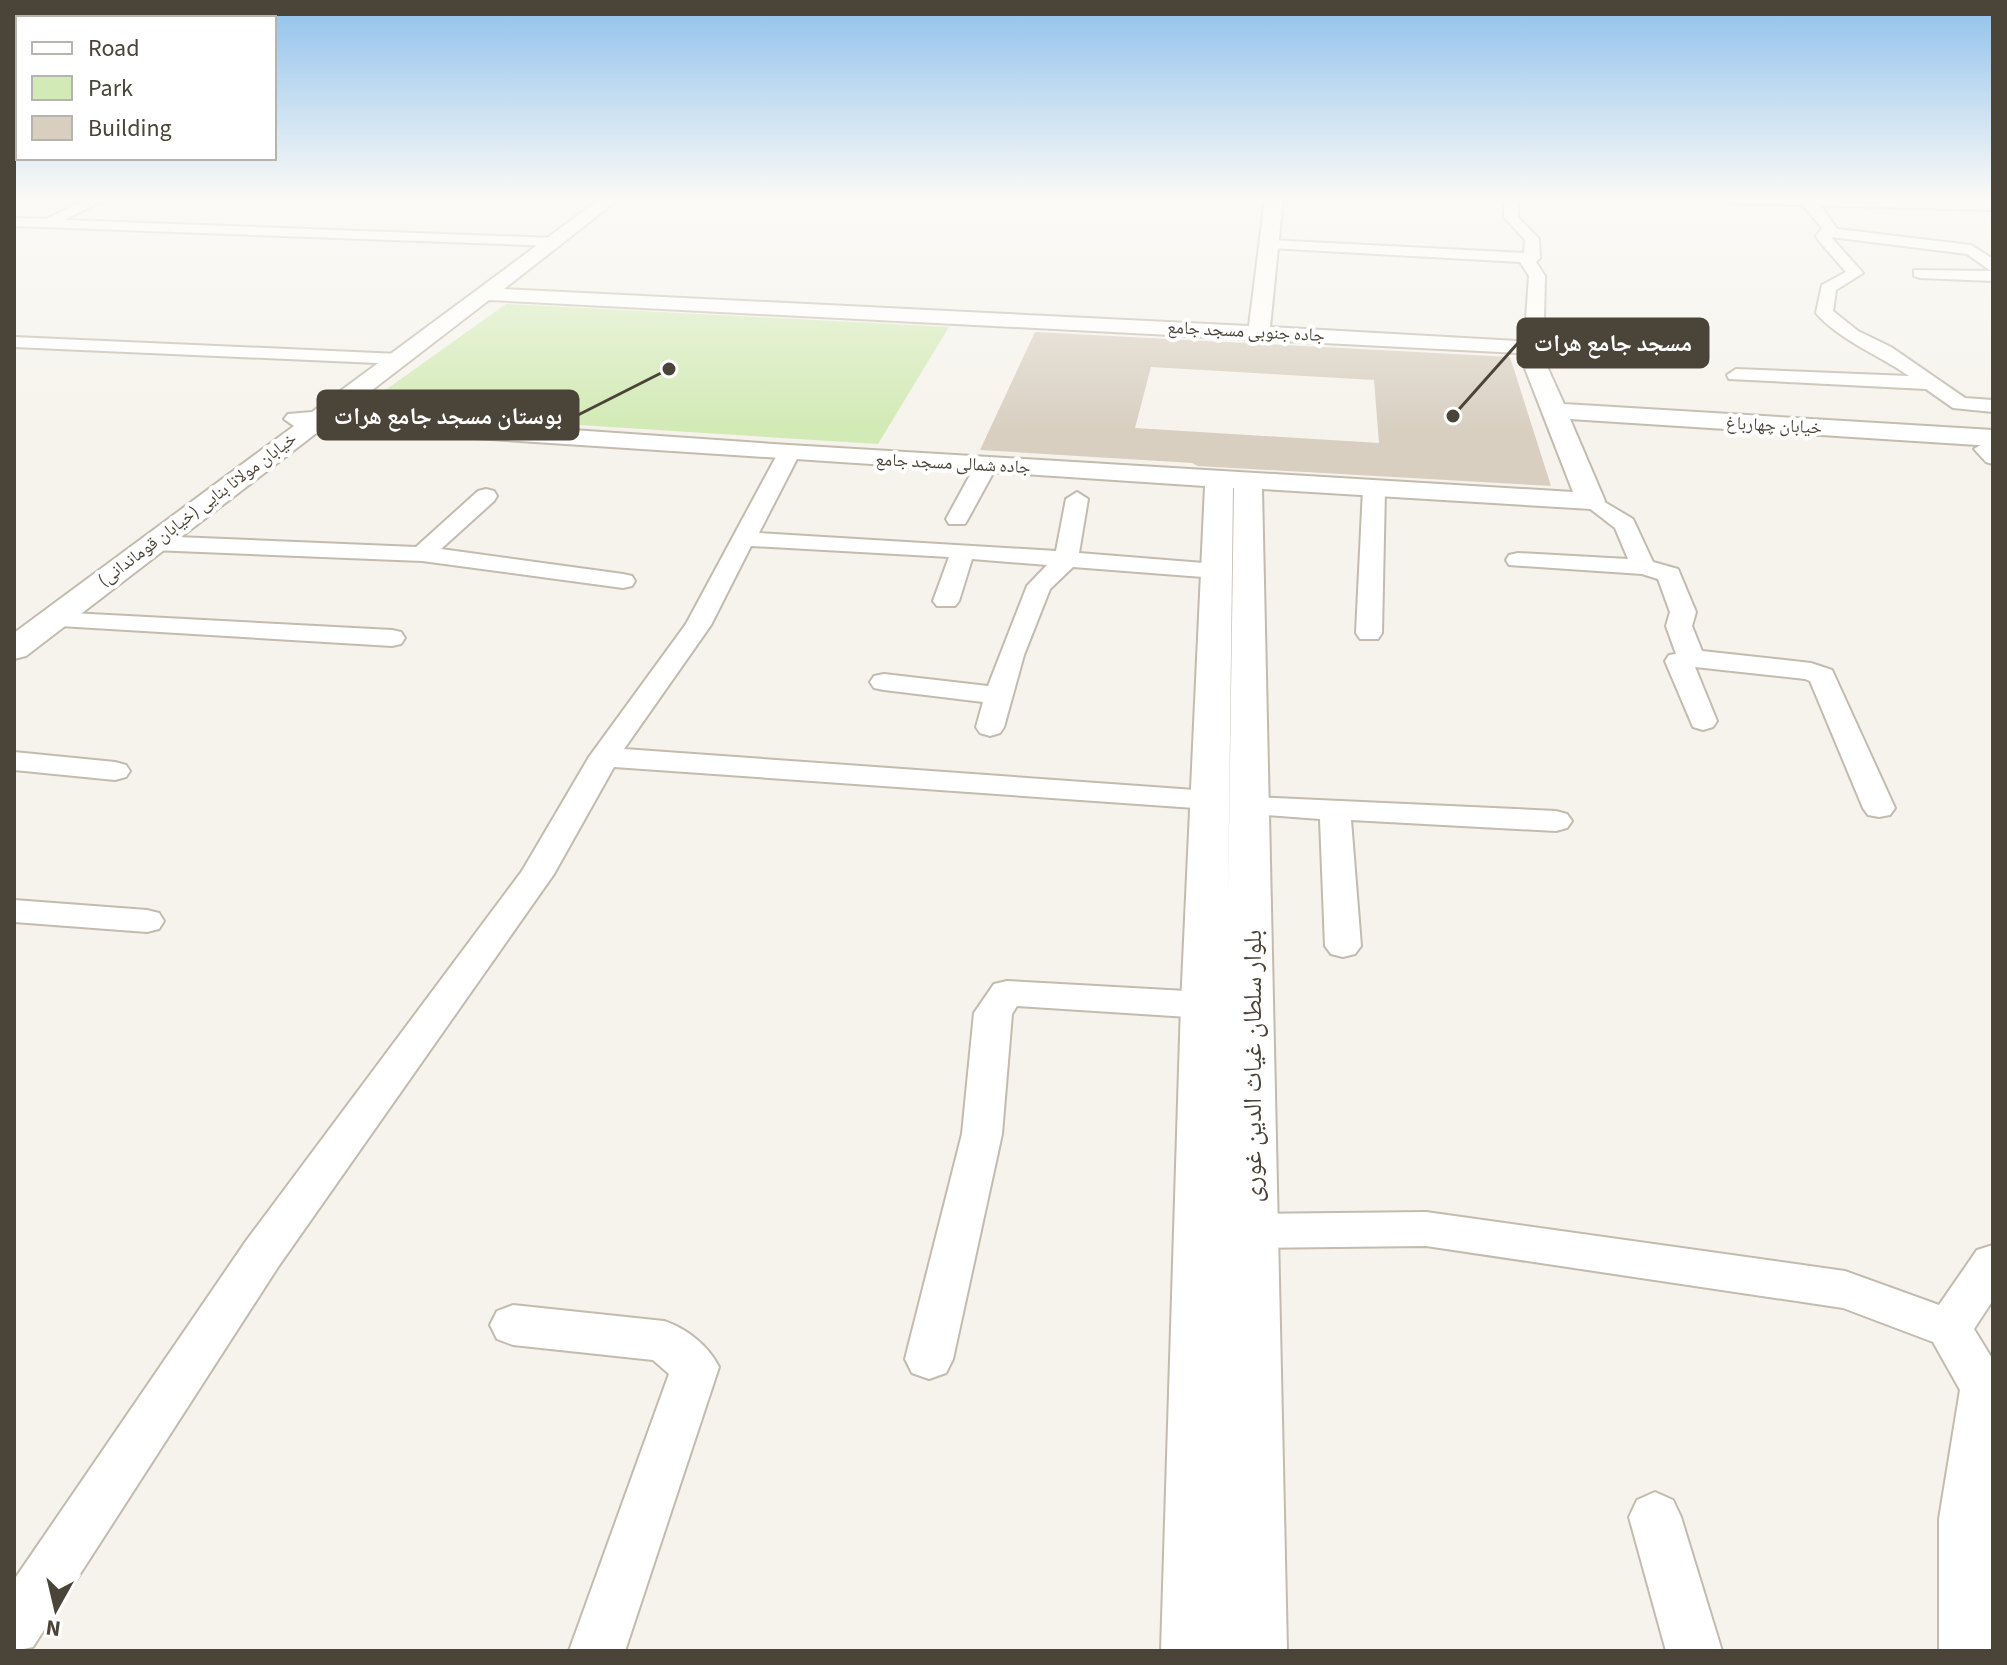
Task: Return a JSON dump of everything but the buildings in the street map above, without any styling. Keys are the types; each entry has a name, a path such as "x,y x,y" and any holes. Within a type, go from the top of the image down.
{"street":[{"name":"خیابان مولانا بنایی (خیابان قوماندانی)","path":"14,624 306,419 499,276"},
{"name":"خیابان مولانا بنایی (خیابان قوماندانی)","path":"388,358 484,294 505,276"},
{"path":"1259,331 1265,276"},
{"path":"1537,276 1535,319 1544,339 1528,347 1591,501 1625,524 1643,567"},
{"path":"1850,276 1828,288 1824,313 1960,404 1993,406"},
{"name":"جاده جنوبی مسجد جامع","path":"484,294 1528,347"},
{"path":"14,342 388,358"},
{"path":"1736,375 1929,383"},
{"name":"خیابان چهارباغ","path":"1557,418 1991,448"},
{"name":"خیابان مولانا بنایی (خیابان قوماندانی)","path":"14,649 306,419"},
{"name":"جاده شمالی مسجد جامع","path":"306,419 789,453 1591,501"},
{"path":"14,1628 262,1254 537,874 604,757 698,625 789,453"},
{"path":"957,519 987,464"},
{"path":"1196,1651 1204,1005 1230,803 1216,571 1234,480"},
{"name":"بلوار سلطان غیاث الدین غوری","path":"1234,480 1230,803 1252,1231 1252,1651"},
{"path":"1369,633 1374,489"},
{"path":"422,554 486,496"},
{"path":"990,727 1011,655 1039,586 1066,560 1077,499"},
{"path":"746,539 963,551 1216,571"},
{"path":"152,543 422,554 623,581"},
{"path":"946,601 963,551"},
{"path":"1518,560 1643,567 1669,574 1683,612 1679,626 1691,658"},
{"path":"52,620 392,638"},
{"path":"1703,721 1680,658 1811,671 1822,676 1879,808"},
{"path":"884,682 1000,696"},
{"path":"604,757 1230,803 1556,821"},
{"path":"14,761 115,771"},
{"path":"1335,810 1343,946"},
{"path":"14,911 147,921"},
{"path":"929,1359 982,1134 993,1013 1007,993 1204,1005"},
{"path":"1252,1231 1426,1229 1612,1257 1740,1272 1845,1290 1949,1328 1988,1388 1965,1519 1967,1651"},
{"path":"1949,1328 1993,1263"},
{"path":"513,1325 664,1341 695,1367 597,1651"},
{"path":"1655,1517 1694,1651"}],"green space":[{"path":"506,304 949,327 878,444 356,411"}],"place":[{"name":"بوستان مسجد جامع هرات","path":"669,369"},
{"name":"مسجد جامع هرات","path":"1453,416"}]}
